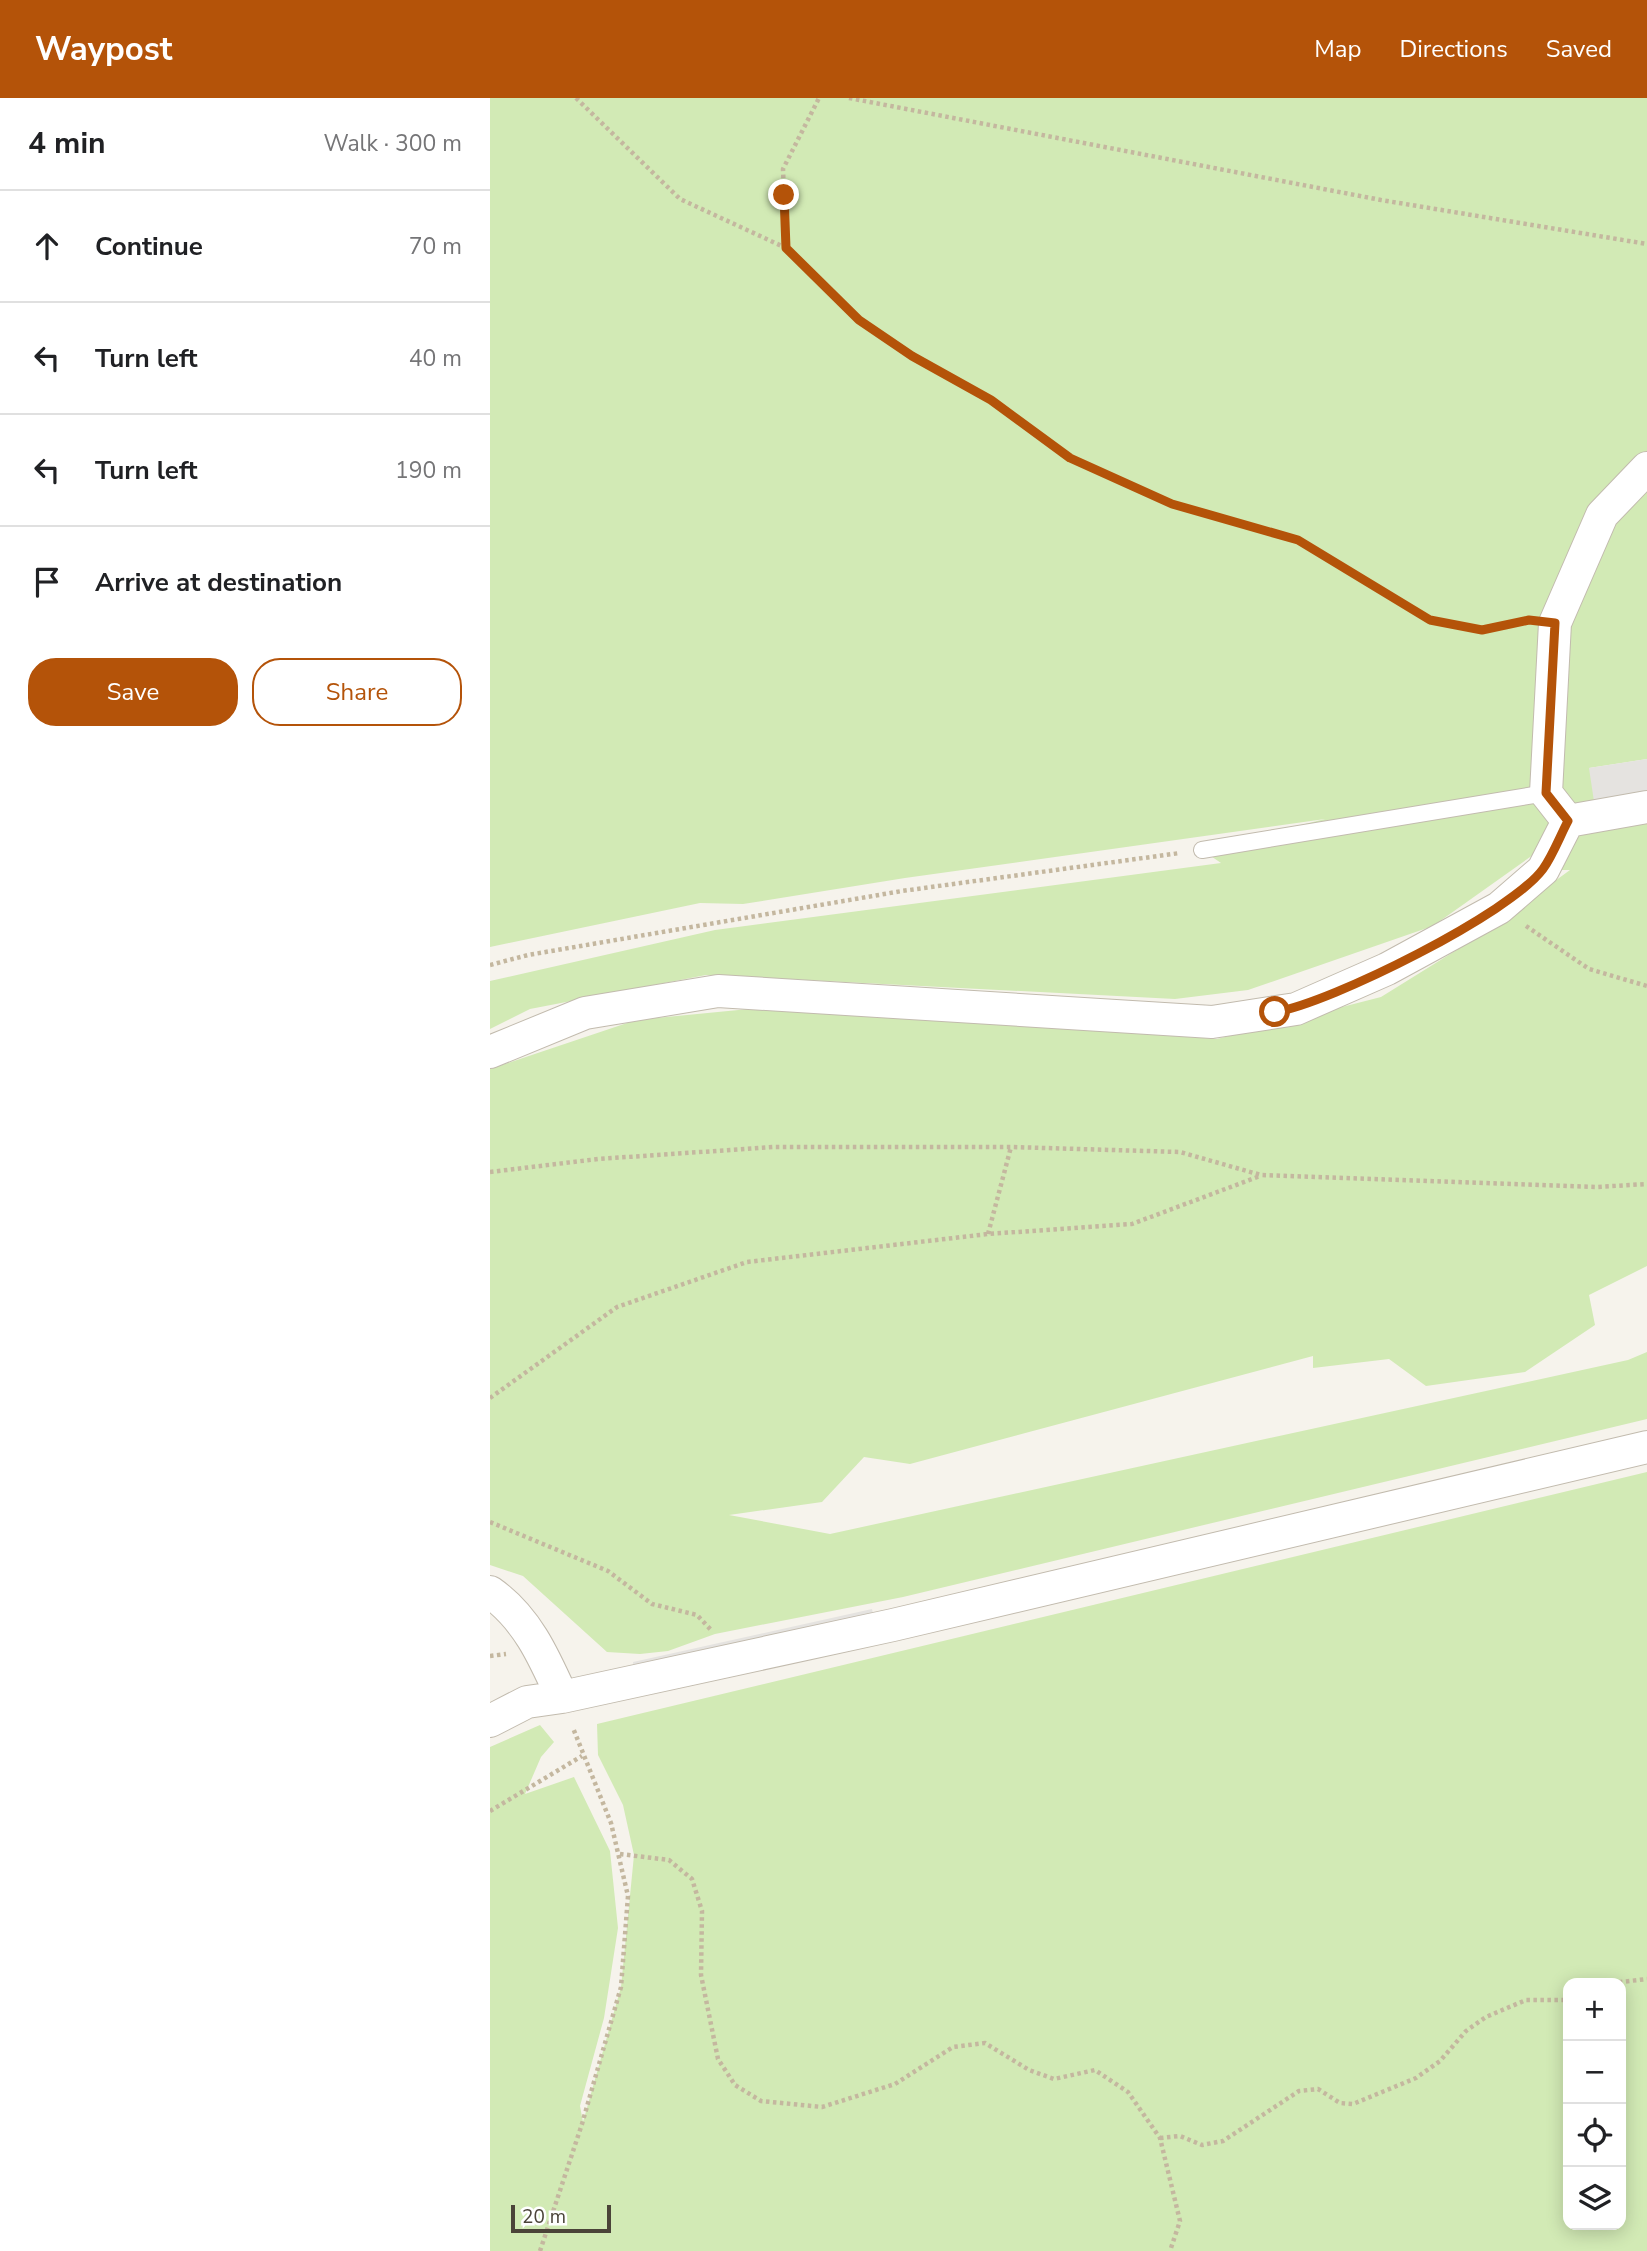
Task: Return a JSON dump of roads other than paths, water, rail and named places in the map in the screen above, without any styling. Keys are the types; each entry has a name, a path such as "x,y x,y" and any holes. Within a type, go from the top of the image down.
{"street":[{"path":"1568,821 1546,793 1555,623 1602,515 1647,468"},
{"path":"1568,821 1647,807"},
{"path":"490,1052 584,1013 718,991 1212,1022 1296,1009 1387,969 1499,908 1543,870 1568,821"},
{"path":"490,1721 527,1702 562,1698 893,1625 1647,1447"},
{"path":"490,1592 509,1606 542,1651 562,1698"}],"lane":[{"path":"1202,850 1546,793"}]}
